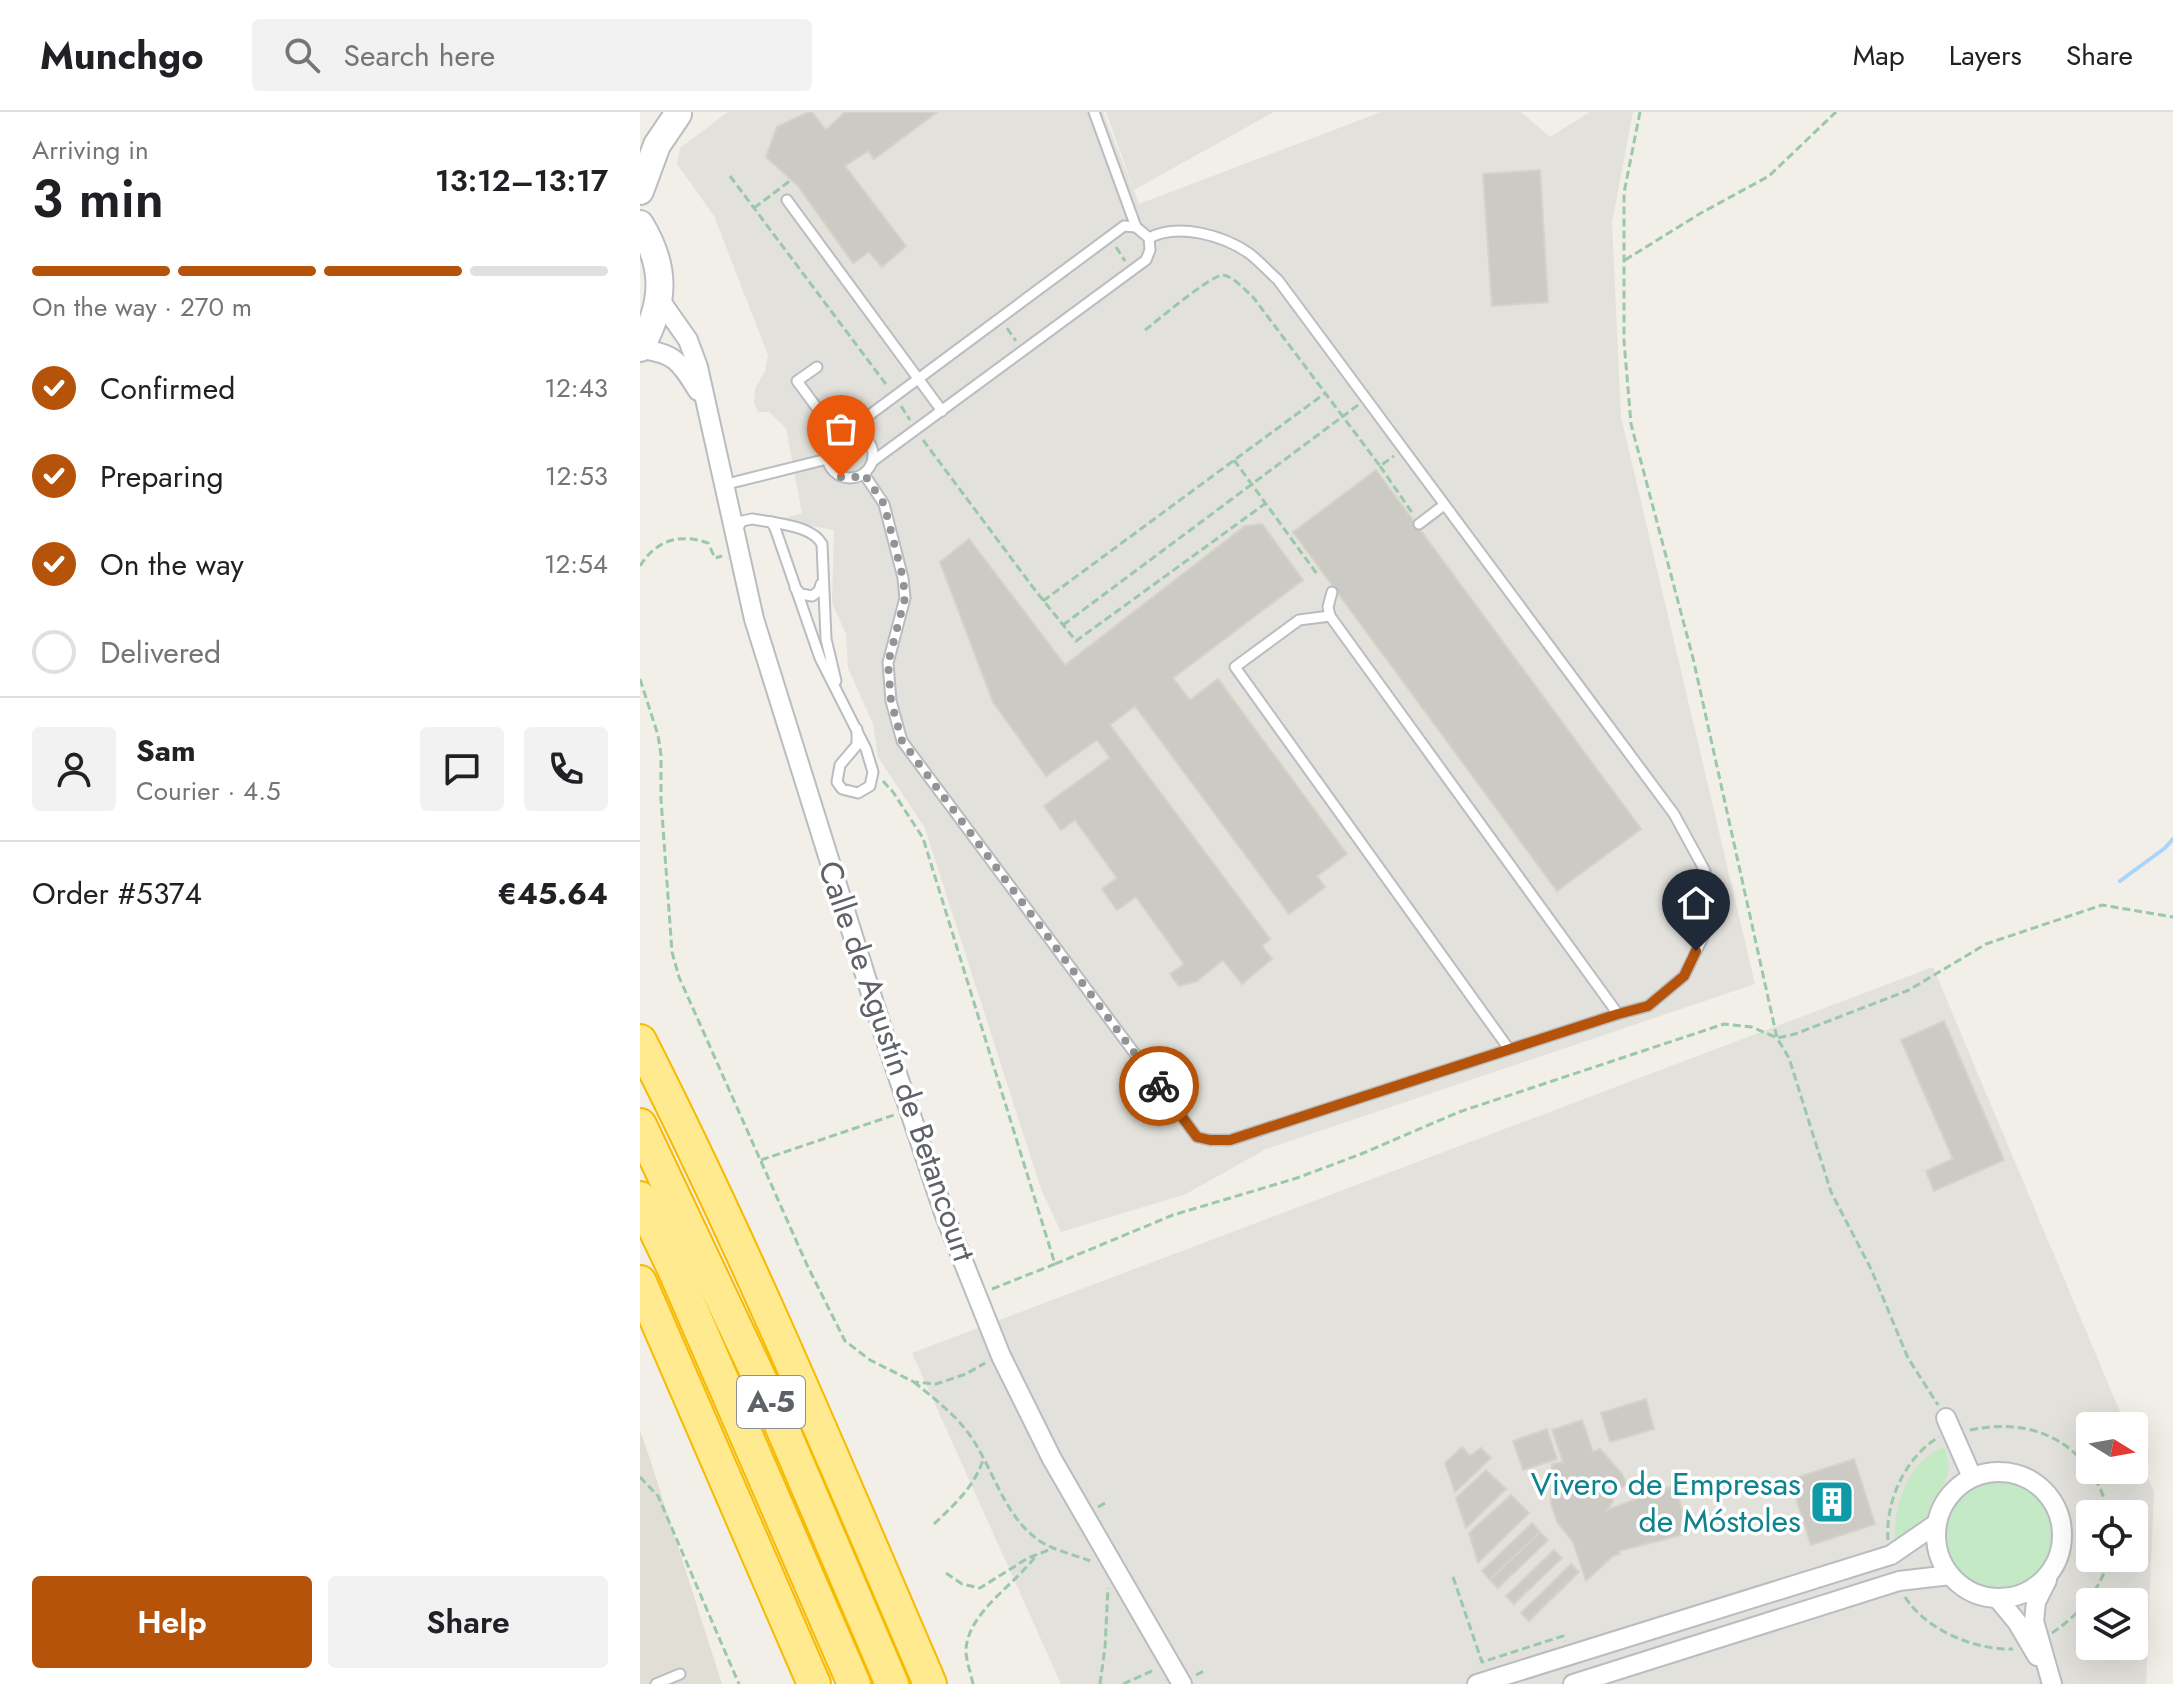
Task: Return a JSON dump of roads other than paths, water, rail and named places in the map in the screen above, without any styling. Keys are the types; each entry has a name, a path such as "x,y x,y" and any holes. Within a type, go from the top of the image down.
{"highway":[{"path":"640,1041 703,1165 778,1330 930,1684"},
{"name":"A-5","path":"640,1125 775,1411 892,1684"},
{"name":"A-5","path":"640,1198 854,1684"},
{"path":"640,1282 814,1684"}],"main road":[{"path":"640,144 679,113"},
{"path":"640,191 657,145 679,113"},
{"path":"640,224 652,244 660,271 660,300 653,326 640,348"}],"street":[{"name":"Calle de Agustín de Betancourt","path":"660,300 688,340 698,367 754,619 945,1216 1001,1356 1052,1459 1189,1680"},
{"name":"Calle de Agustín de Betancourt","path":"640,348 665,352 682,365 704,401"},
{"path":"1950,1426 1972,1477"},
{"path":"2034,1644 2036,1602 2051,1573 2061,1551 2063,1527 2055,1504 2040,1485 2019,1474 1995,1471 1972,1477 1955,1489 1943,1505 1936,1524 1936,1542 1941,1560 1963,1588 1980,1596 1998,1599 2019,1596 2037,1587 2051,1573"},
{"path":"1477,1684 1891,1555 1936,1524"},
{"path":"1573,1684 1899,1581 1950,1575"},
{"path":"1998,1599 2034,1644 2050,1678"}],"lane":[{"path":"1094,112 1136,227 1149,238 1150,250 1146,260 873,461 864,474 841,477 829,466 829,443 837,435 848,431 1124,226 1136,227"},
{"path":"787,200 942,411"},
{"path":"864,474 884,504 903,578 905,598 888,663 891,701 902,741 1197,1137 1230,1140 1648,1006 1684,976 1708,927 1705,871 1674,814 1278,280 1238,247 1201,234 1175,231 1149,238"},
{"path":"817,367 797,381 837,435"},
{"path":"848,431 868,440 874,454 873,461"},
{"path":"723,485 827,459"},
{"path":"1419,524 1444,505"},
{"path":"736,547 736,531 742,521 752,519 818,537 822,544 826,639 832,671 848,714"},
{"path":"771,522 780,539 820,658 857,729 873,769 870,786 858,793 842,789 837,782 840,765 857,745 857,729"},
{"path":"795,588 801,594 812,596 819,591 822,581"},
{"path":"1332,592 1328,607 1330,616 1618,1014"},
{"path":"1330,616 1299,620 1235,667 1509,1049"},
{"path":"656,1684 680,1674"}],"waterway":[{"path":"2120,881 2173,839"}],"place":[{"name":"Vivero de Empresas de Móstoles","path":"1832,1502"}]}
